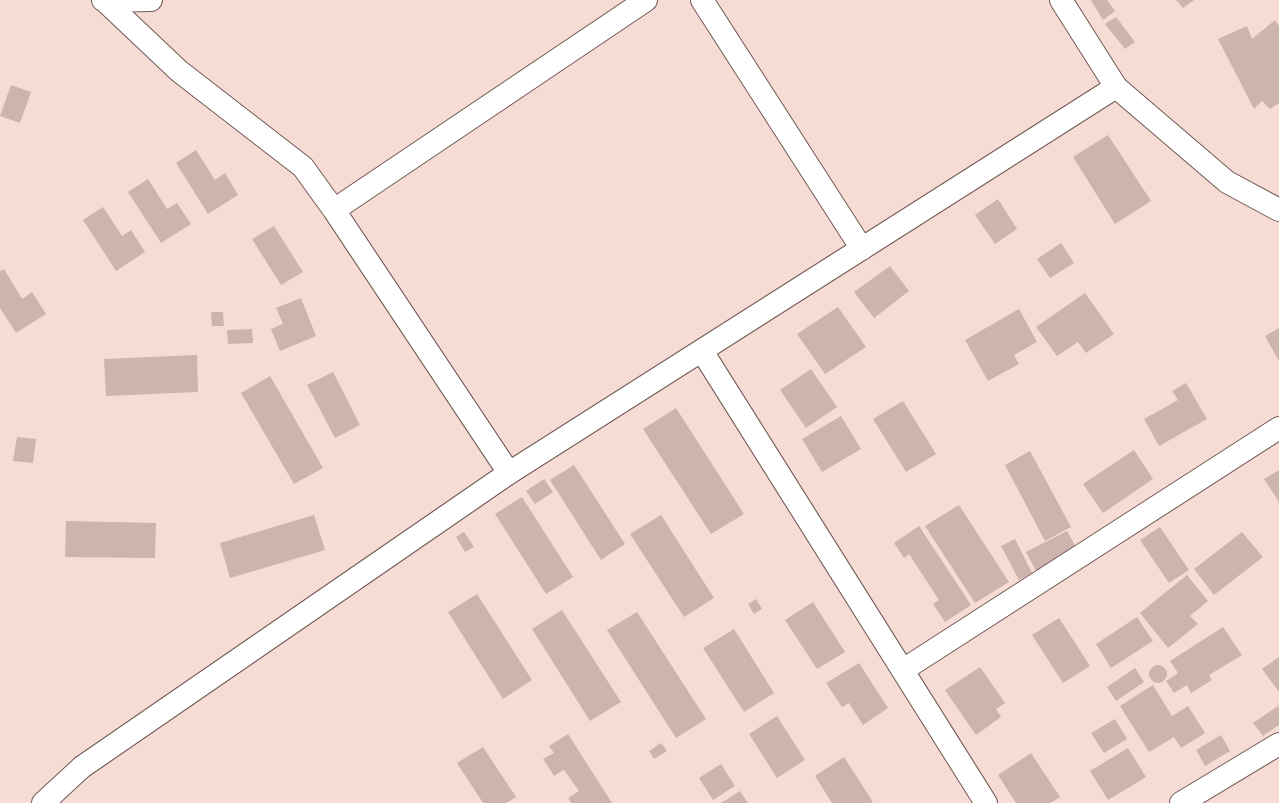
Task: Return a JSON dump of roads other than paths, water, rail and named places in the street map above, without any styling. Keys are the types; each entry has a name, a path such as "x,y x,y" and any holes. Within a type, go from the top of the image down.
{"street":[{"path":"104,1 151,0"},
{"path":"334,210 646,0"},
{"path":"702,0 862,249"},
{"path":"1061,0 1116,87 1227,182 1279,210"},
{"path":"104,1 179,71 303,167 334,210 509,474"},
{"path":"43,803 82,767 509,474 1116,87"},
{"path":"702,351 986,803"},
{"path":"903,670 1279,428"},
{"path":"1181,803 1279,744"}]}
